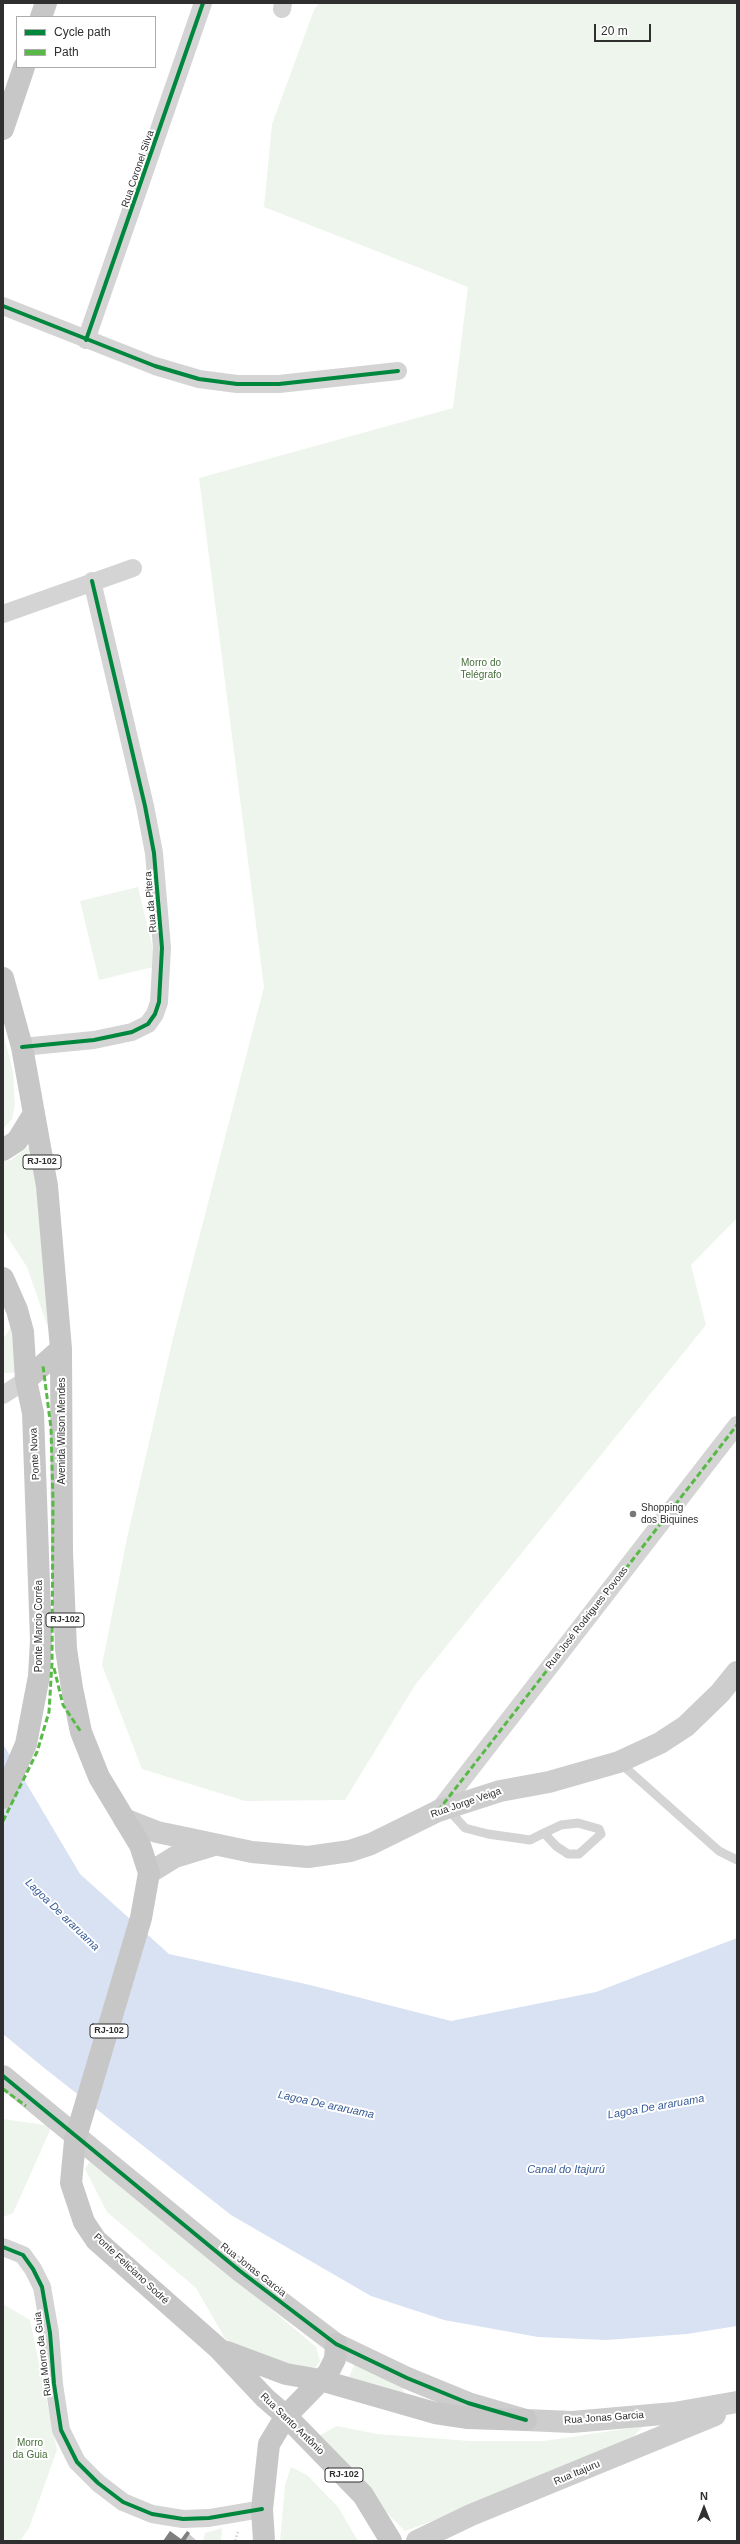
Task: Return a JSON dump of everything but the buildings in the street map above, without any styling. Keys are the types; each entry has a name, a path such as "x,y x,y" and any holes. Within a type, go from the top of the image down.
{"main road":[{"path":"41,16 46,3"},
{"path":"5,119 24,68"},
{"name":"Avenida Wilson Mendes","path":"3,978 22,1047 33,1115 47,1186 61,1349 62,1552 66,1649 81,1732 99,1777 143,1851 148,1875"},
{"path":"3,1150 17,1141 33,1115"},
{"name":"RJ-102","path":"3,1278 17,1310 23,1332 26,1380"},
{"path":"26,1380 61,1349"},
{"name":"Ponte Nova","path":"26,1380 33,1413 37,1496"},
{"name":"Ponte Marcio Corrêa","path":"3,1798 26,1744 39,1676 41,1640 37,1496"},
{"name":"Rua Jorge Veiga","path":"124,1819 158,1832 214,1845 282,1855 308,1857 329,1855 371,1844 442,1809 500,1791 549,1782 619,1762 660,1743 686,1726 720,1693 737,1672"},
{"path":"148,1875 175,1857 214,1845"},
{"name":"Ponte Feliciano Sodré","path":"148,1875 141,1918 75,2140 71,2183 84,2222 96,2240 218,2348"},
{"name":"Rua Jonas Garcia","path":"3,2076 240,2271 336,2344 408,2378 468,2403 526,2420 580,2421 674,2413 737,2402"},
{"path":"264,2541 262,2509 269,2444 286,2416 328,2373 334,2359 336,2344"},
{"path":"218,2348 264,2367 286,2374 320,2380 435,2413 468,2418 526,2420"},
{"name":"Rua Santo Antônio","path":"218,2348 265,2398 286,2416 363,2495 391,2541"},
{"name":"Rua Itajuru","path":"417,2541 471,2515 737,2406"}],"street":[{"name":"Rua Coronel Silva","path":"86,340 203,3"},
{"path":"3,306 155,366 199,379 237,384 279,384 398,370"},
{"path":"3,614 92,581 133,568"},
{"name":"Rua da Pitera","path":"22,1047 94,1040 132,1032 148,1024 155,1014 159,1002 162,948 154,852 146,806 92,581"},
{"path":"3,1395 26,1380"},
{"name":"Rua José Rodrigues Povoas","path":"442,1809 737,1425"},
{"name":"Rua Morro da Guia","path":"3,2247 23,2255 33,2269 42,2287 50,2333 54,2384 61,2430 77,2462 98,2483 123,2502 152,2514 183,2519 209,2518 262,2509"}],"lane":[{"path":"619,1762 719,1851 737,1860"},
{"path":"442,1809 465,1828 530,1840 544,1833 561,1825 578,1823 599,1829 601,1834 579,1854 568,1854 556,1846 544,1833"}],"green space":[{"name":"Morro do Telégrafo","path":"319,3 737,3 737,1218 691,1265 706,1325 415,1685 345,1800 245,1801 142,1769 102,1665 127,1538 173,1338 264,987 199,478 453,408 468,287 264,207 272,124 314,10"},
{"path":"138,887 157,966 99,980 80,901"},
{"path":"3,1032 13,1072 15,1105 12,1119 3,1129"},
{"path":"34,1143 51,1336 27,1267 3,1230 3,1161 11,1160"},
{"path":"11,1327 20,1357 19,1368 14,1373 3,1373 3,1339"},
{"path":"3,2119 52,2126 13,2213 3,2217"},
{"path":"92,2158 316,2347 320,2361 312,2373 234,2354 196,2288 107,2212 85,2169"},
{"name":"Morro da Guia","path":"3,2304 30,2320 57,2450 29,2528 20,2541 3,2541"},
{"path":"356,2361 400,2385 408,2398 349,2377"},
{"path":"337,2426 377,2434 470,2441 544,2441 644,2426 615,2454 405,2531 313,2439"},
{"path":"291,2467 307,2475 338,2507 358,2541 280,2541 285,2485"},
{"path":"222,2528 221,2541 203,2541 205,2533"}],"water":[{"name":"Canal do Itajurú","path":"3,1744 80,1874 169,1954 310,1985 451,2021 596,1992 737,1938 737,2326 687,2334 606,2340 538,2337 444,2320 371,2296 231,2215 43,2067 3,2034"}],"marked path":[{"path":"3,1821 37,1752 49,1712 52,1663 53,1500 51,1428 43,1366"},
{"path":"438,1811 737,1425"},
{"path":"54,1668 63,1705 81,1732"},
{"path":"3,2089 26,2106"}],"cycle path":[{"path":"86,340 203,3"},
{"path":"3,306 155,366 199,379 237,384 279,384 398,371"},
{"path":"22,1047 94,1040 132,1032 148,1024 155,1014 159,1002 162,948 154,853 145,806 92,581"},
{"path":"3,2076 240,2271 336,2344 407,2378 468,2403 526,2420"},
{"path":"3,2247 23,2255 33,2269 42,2287 50,2333 54,2384 61,2430 77,2462 98,2483 123,2502 152,2514 183,2519 209,2518 262,2509"}],"place":[{"name":"Shopping dos Biquines","path":"633,1514"}],"water label":[{"name":"Lagoa De araruama","path":"62,1915"},
{"name":"Lagoa De araruama","path":"326,2105"},
{"name":"Lagoa De araruama","path":"656,2107"}]}
